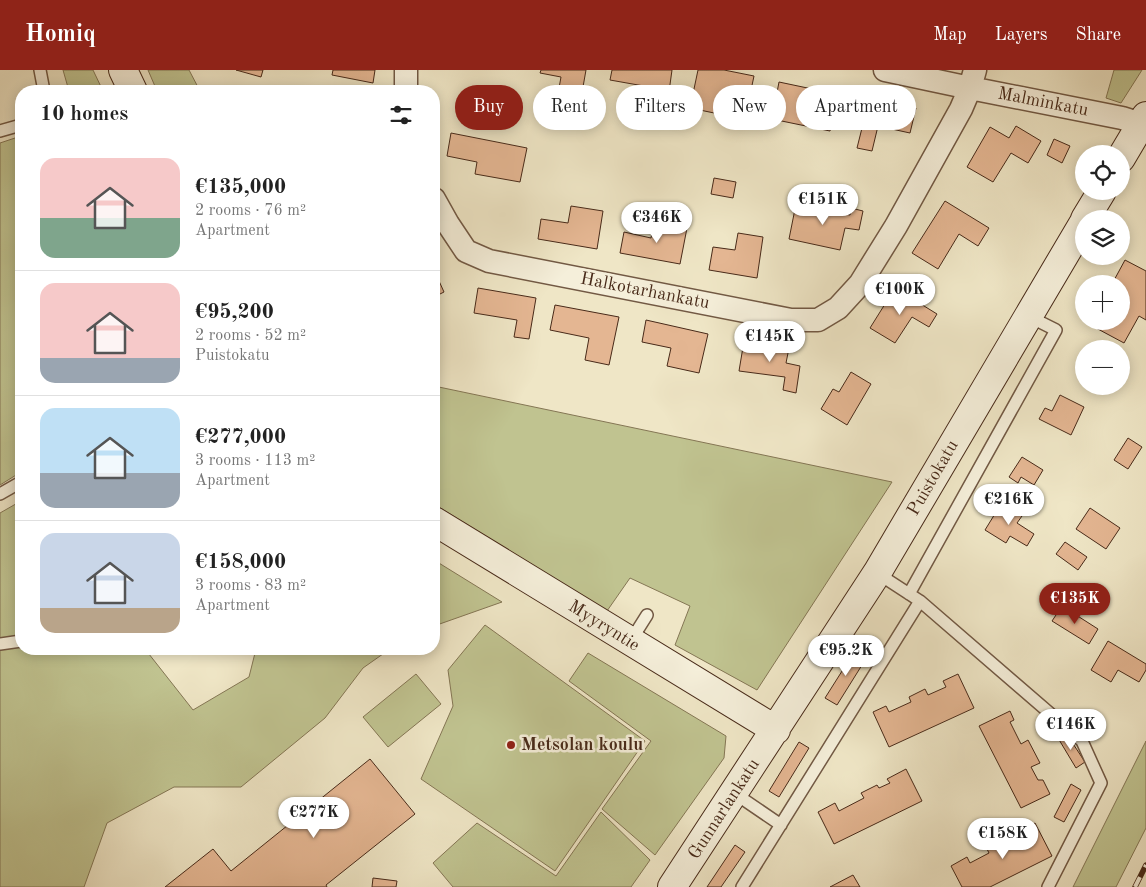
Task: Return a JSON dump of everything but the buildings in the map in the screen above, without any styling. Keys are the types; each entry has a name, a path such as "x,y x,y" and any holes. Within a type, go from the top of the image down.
{"street":[{"path":"124,70 130,85"},
{"path":"406,70 406,85"},
{"name":"Malminkatu","path":"886,70 973,79 1122,118 1144,120"},
{"name":"Halkotarhankatu","path":"440,210 466,251 489,261 791,320 818,320 838,308 860,284 896,226 961,109 973,79"},
{"path":"1129,145 1144,120"},
{"name":"Puistokatu","path":"776,730 878,573 1075,237"},
{"name":"Myyryntie","path":"440,525 776,730"},
{"name":"Gunnarlankatu","path":"672,887 776,730"}],"lane":[{"path":"40,70 43,85"},
{"path":"0,131 15,127"},
{"path":"910,594 1056,330 1028,316"},
{"path":"0,494 15,485"},
{"path":"878,573 920,601 1082,741 1101,783 1048,887"},
{"path":"742,887 920,601"},
{"path":"630,642 647,615"},
{"path":"0,644 15,642"},
{"path":"734,793 781,825"}],"green space":[{"path":"63,70 93,70 100,85 67,85"},
{"path":"148,70 189,70 197,85 154,85"},
{"path":"1114,70 1142,70 1121,103 1106,98"},
{"path":"15,138 15,476 0,485 0,143"},
{"path":"440,387 892,482 757,690 675,645 690,606 630,578 607,611 440,508"},
{"path":"15,504 15,655 150,655 193,710 249,677 254,655 381,655 363,668 325,718 241,787 174,787 107,823 84,887 0,887 0,513"},
{"path":"440,564 502,602 440,624"},
{"path":"485,625 645,741 555,871 421,779 453,706 448,670"},
{"path":"588,653 726,736 724,758 655,855 602,809 651,741 569,681"},
{"path":"416,674 441,704 388,747 363,717"},
{"path":"1146,741 1146,828 1116,887 1073,887"},
{"path":"601,812 650,860 631,887 453,887 433,863 477,823 556,876"}],"railway":[{"path":"1135,887 1146,865"}],"place":[{"name":"Metsolan koulu","path":"511,745"}]}
